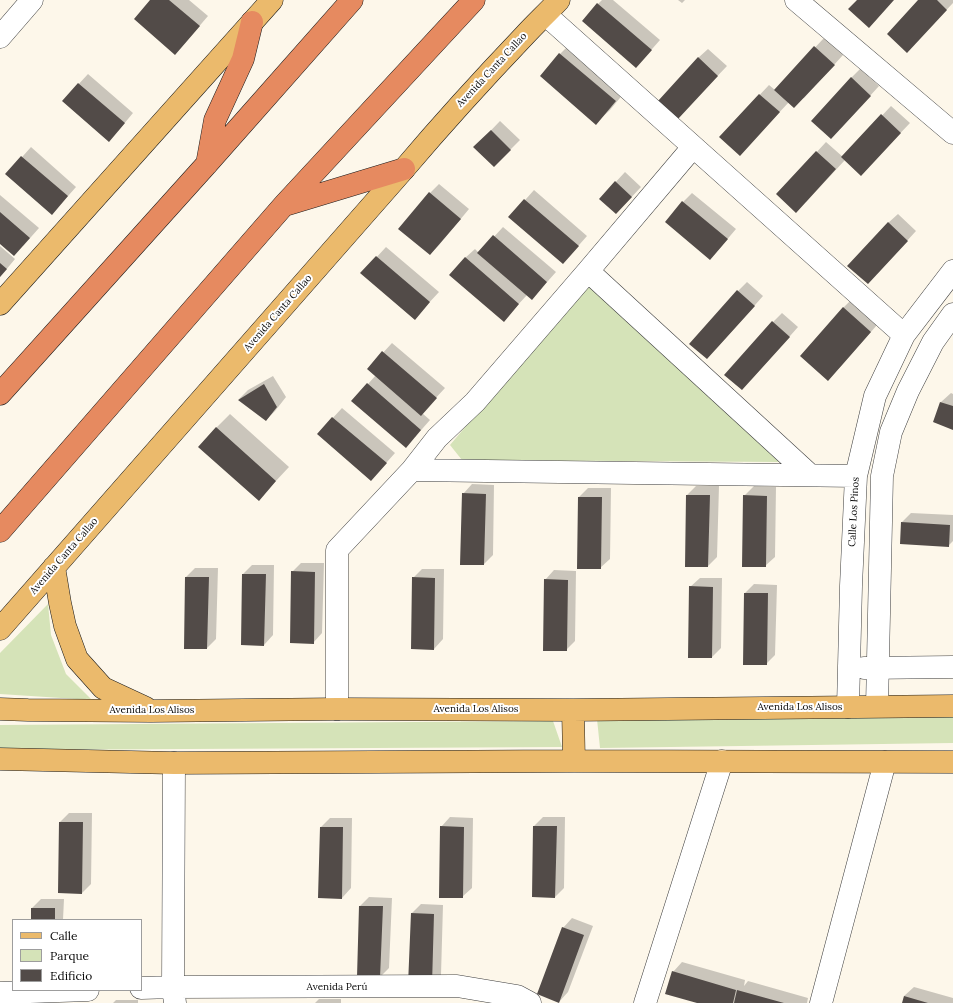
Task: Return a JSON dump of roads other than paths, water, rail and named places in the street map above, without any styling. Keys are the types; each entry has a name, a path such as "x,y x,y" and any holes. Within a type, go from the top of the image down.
{"highway":[{"path":"0,394 352,0"},
{"path":"0,530 284,205 474,0"},
{"path":"206,165 215,120 243,59 252,22"},
{"path":"284,205 404,169"}],"main road":[{"path":"0,304 272,0"},
{"name":"Avenida Canta Callao","path":"0,629 430,138 526,33 553,7"},
{"path":"54,567 65,626 77,659 103,688 151,710"},
{"name":"Avenida Los Alisos","path":"0,709 573,710 953,706"},
{"path":"573,710 574,761"},
{"path":"0,759 174,763 574,761 953,762"}],"street":[{"path":"0,37 32,0"},
{"path":"802,2 953,134"},
{"path":"553,7 693,147 904,335"},
{"path":"337,709 337,550 412,470 437,438 474,402 693,147"},
{"name":"Calle Los Pinos","path":"848,707 856,476 875,396 904,335 953,270"},
{"path":"588,271 810,475"},
{"path":"878,706 882,476 891,432 908,391 933,342 953,314"},
{"path":"412,470 856,476"},
{"path":"849,668 953,667"},
{"path":"645,1003 722,761"},
{"path":"822,1003 885,762"},
{"path":"174,763 174,995"},
{"name":"Avenida Perú","path":"142,988 174,995 458,986 517,996 530,1003"},
{"path":"0,993 59,991"}]}
